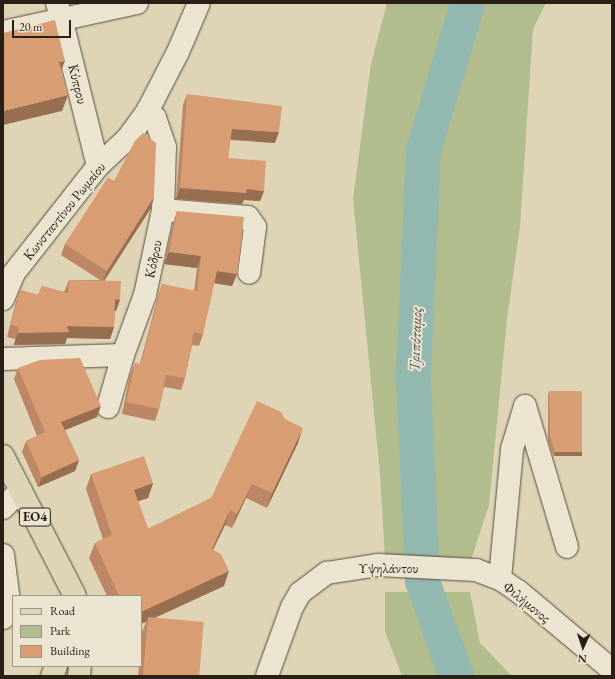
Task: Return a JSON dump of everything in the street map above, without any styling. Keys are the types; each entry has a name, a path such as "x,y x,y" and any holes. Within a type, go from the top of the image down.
{"main road":[{"name":"ΕΟ4","path":"3,456 70,590"}],"street":[{"path":"3,32 59,11 137,3"},
{"name":"Κωνσταντίνου Ρωμαίου","path":"3,299 9,274 98,166 128,138 148,110 178,52 198,3"},
{"name":"Κύπρου","path":"59,11 98,166"},
{"name":"Κόδρου","path":"108,408 123,356 145,295 163,210 165,147 155,118 148,110"},
{"path":"163,210 248,217 255,227 249,273"},
{"path":"3,359 123,356"},
{"path":"500,579 512,450 525,406 567,547"},
{"path":"3,508 21,490"},
{"path":"3,555 9,601 3,618"},
{"name":"Υψηλάντου","path":"268,676 292,607 300,593 327,573 378,565 476,570"},
{"name":"Φιλήμονος","path":"476,570 500,579 518,592 612,670"}],"green space":[{"path":"387,3 546,3 533,29 520,227 507,319 489,505 471,560 385,558 380,474 353,199 371,64"},
{"path":"385,592 470,592 480,643 512,676 402,676 385,632"}],"building":[{"path":"55,20 65,61 59,62 68,95 3,111 3,33"},
{"path":"187,94 282,106 279,132 232,129 228,158 266,161 264,191 247,189 246,193 180,188"},
{"path":"143,133 156,143 154,197 107,271 65,244 108,177 114,181 135,141"},
{"path":"177,211 244,217 237,274 217,271 203,334 194,332 185,378 166,375 159,409 126,402 135,363 141,364 162,284 197,291 201,256 169,252"},
{"path":"69,280 121,281 120,300 115,299 114,327 67,326 69,332 18,333 19,327 11,325 20,290 39,295 42,286 68,293"},
{"path":"80,358 101,406 61,422 79,460 42,477 26,441 45,432 18,368 40,360"},
{"path":"549,391 582,391 582,452 555,452 550,436"},
{"path":"257,401 281,412 285,419 303,428 272,493 252,484 237,514 230,510 212,549 221,554 229,571 142,612 142,595 119,595 95,543 112,535 91,474 144,456 153,483 134,490 148,529 211,498"},
{"path":"148,617 204,622 199,676 143,676"}],"waterway":[{"name":"Τριπόταμος","path":"456,676 422,581 413,373 423,150 467,3"}]}
